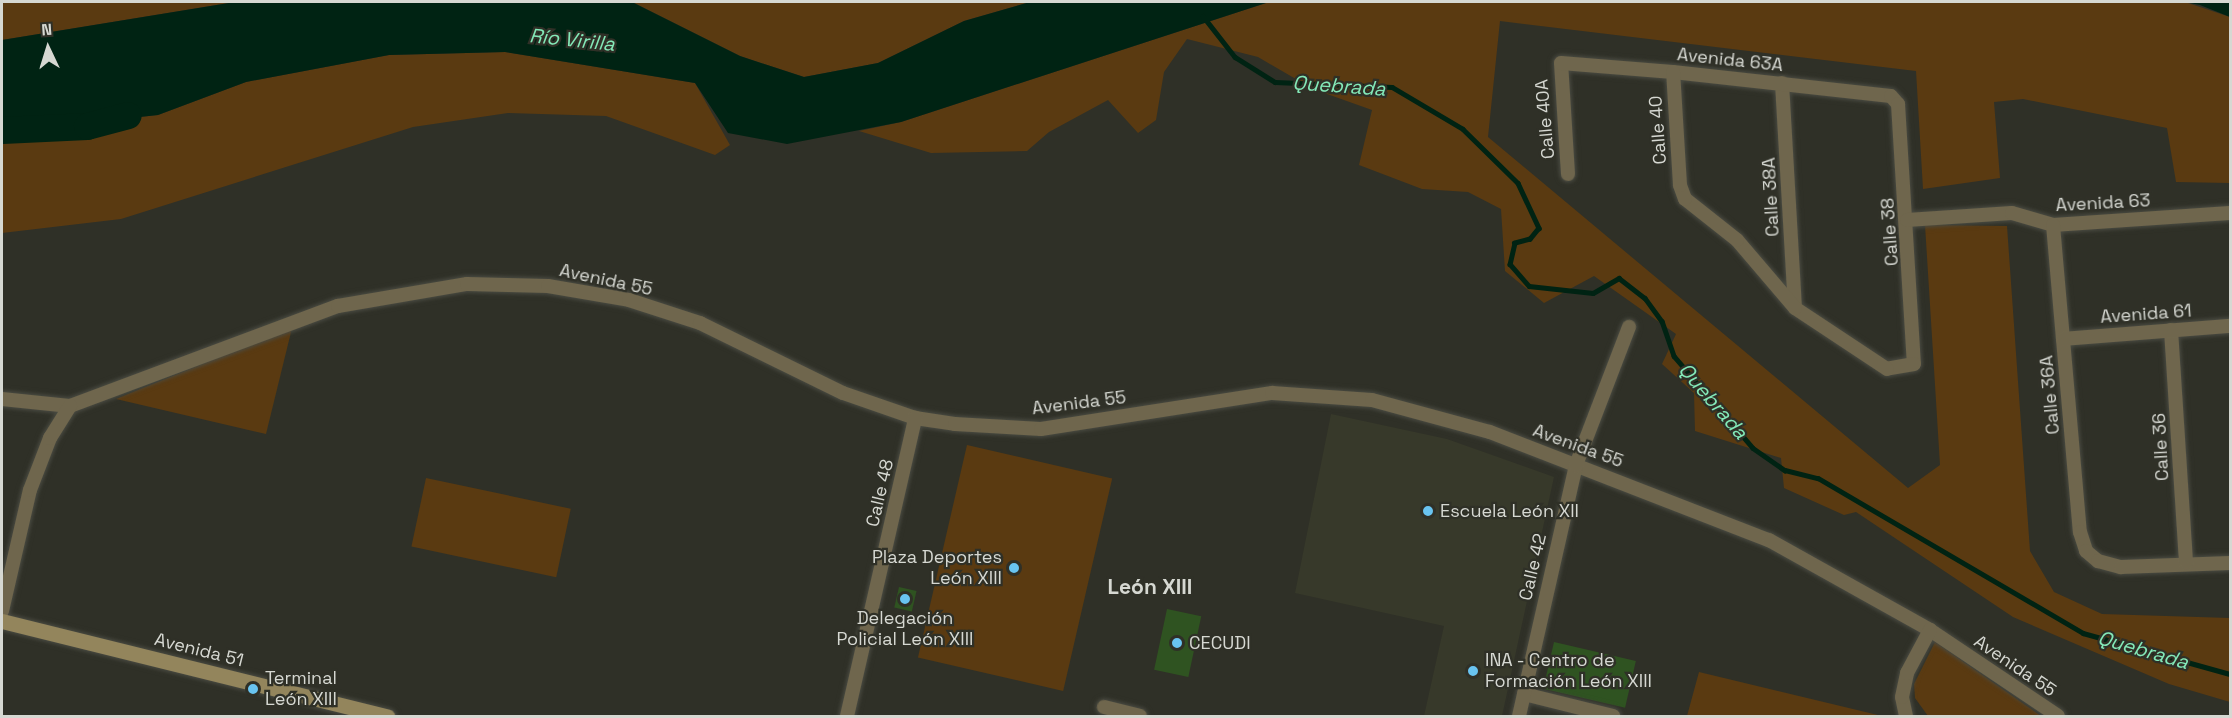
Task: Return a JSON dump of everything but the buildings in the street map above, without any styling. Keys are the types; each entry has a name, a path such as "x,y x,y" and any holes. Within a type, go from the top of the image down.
{"street":[{"name":"Avenida 63A","path":"1562,63 1782,83 1894,98"},
{"name":"Calle 40A","path":"1562,63 1568,174"},
{"name":"Calle 40","path":"1672,72 1680,185 1685,199 1737,240 1795,308"},
{"name":"Calle 38A","path":"1782,83 1795,308"},
{"name":"Calle 38","path":"1795,308 1887,369 1914,364 1907,220 1894,98"},
{"name":"Avenida 63","path":"1907,220 2012,213 2053,225 2230,213"},
{"name":"Calle 36A","path":"2053,225 2080,532 2092,558 2121,567 2186,563"},
{"name":"Avenida 55","path":"2,399 70,406 338,306 467,284 548,286 629,300 700,323 843,393 915,418 1041,429 1226,397 1334,397 1447,417 1769,540 1930,630 2058,717"},
{"name":"Avenida 61","path":"2063,339 2230,326"},
{"name":"Calle 42","path":"1519,717 1576,465 1629,327"},
{"name":"Calle 36","path":"2170,330 2186,563"},
{"path":"2,611 30,490 70,406"},
{"name":"Calle 48","path":"847,717 915,418"},
{"path":"2186,563 2230,563"},
{"name":"Avenida 51","path":"2,621 387,717"},
{"path":"1906,717 1902,697 1907,673 1930,630"},
{"path":"1524,693 1612,717"},
{"path":"1104,707 1140,717"}],"shaded area":[{"path":"2,2 235,2 2,40"},
{"path":"632,2 1030,2 964,21 878,63 804,77 740,56"},
{"path":"1269,2 2185,2 2230,17 2230,183 2176,182 2167,128 2023,99 1994,102 2000,178 1923,189 1916,71 1500,21 1488,137 1908,488 1940,465 1925,225 2007,226 2030,551 2054,592 2102,614 2230,618 2230,702 2169,684 2013,617 1856,512 1844,515 1784,488 1781,458 1695,431 1694,393 1662,364 1676,334 1594,276 1544,303 1505,271 1501,209 1468,192 1422,189 1359,165 1372,110 1313,89 1258,57 1187,39 1164,72 1156,120 1138,133 1108,100 1049,132 1027,151 931,153 859,131 901,122"},
{"path":"505,52 695,83 730,145 715,155 606,116 508,113 413,127 121,219 2,233 2,132 158,115 246,82 389,55"},
{"path":"292,328 266,434 116,399 128,394"},
{"name":"Escuela León XII","path":"1331,414 1447,439 1554,477 1502,716 1424,716 1444,626 1295,593"},
{"name":"Plaza Deportes León XIII","path":"967,445 1112,479 1063,691 918,657"},
{"path":"426,478 571,509 556,577 411,546"},
{"path":"1935,642 2041,716 1928,716 1915,698 1914,684"},
{"path":"1699,672 1882,716 1687,716"}],"water":[{"name":"Río Virilla","path":"235,2 632,2 740,56 804,77 878,63 964,21 1030,2 1269,2 901,122 787,144 728,133 695,83 505,52 389,55 246,82 158,115 2,132 2,40"},
{"path":"2185,2 2230,2 2230,17 2200,5"}],"waterway":[{"name":"Quebrada","path":"1203,16 1235,57 1275,82 1392,87 1463,129 1518,183 1539,228 1530,239 1515,243 1510,264 1529,286 1593,293 1619,278 1645,298 1662,321 1674,356 1753,448 1785,470 1818,478 2083,633 2230,674"},
{"name":"Río Virilla","path":"2,130 87,126 128,115"}],"place":[{"name":"Escuela León XII","path":"1428,511"},
{"name":"Plaza Deportes León XIII","path":"1014,568"},
{"name":"Delegación Policial León XIII","path":"905,599"},
{"name":"CECUDI","path":"1177,643"},
{"name":"INA - Centro de Formación León XIII","path":"1473,671"},
{"name":"Terminal León XIII","path":"253,689"}],"district":[{"name":"León XIII","path":"1150,587"}]}
